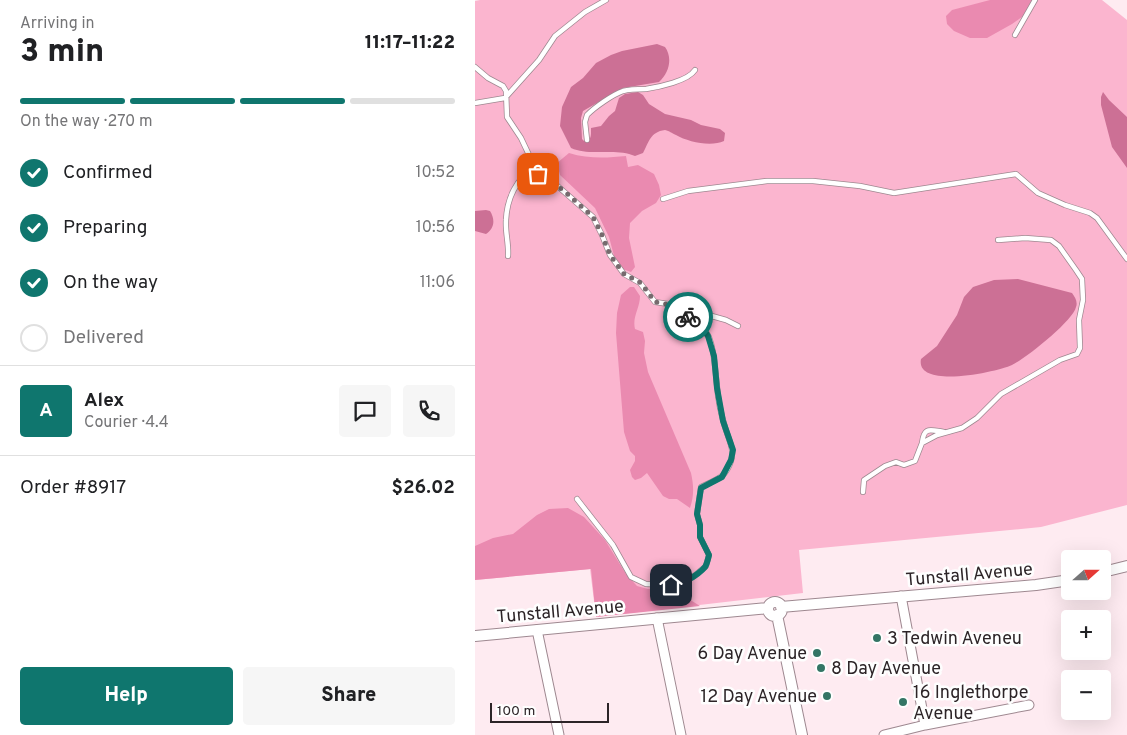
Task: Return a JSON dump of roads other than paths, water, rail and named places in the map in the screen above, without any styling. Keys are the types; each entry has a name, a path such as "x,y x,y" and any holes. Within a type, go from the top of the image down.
{"street":[{"path":"1111,570 1127,566"},
{"name":"Tunstall Avenue","path":"475,636 768,608 771,614 779,611 901,596 1027,586 1061,581"},
{"path":"901,596 925,725"},
{"path":"779,611 802,735"},
{"path":"657,618 681,735"},
{"path":"537,630 559,735"},
{"path":"884,735 1029,705"}],"lane":[{"path":"475,103 505,98 539,60 555,36 585,12 606,0"},
{"path":"1015,35 1035,0"},
{"path":"475,67 488,78 503,86 506,91 507,117 521,138 538,174 554,183 593,217 610,255 624,274 641,283 655,302 688,307 701,313 727,320 738,326"},
{"path":"587,140 585,122 587,115 615,95 624,91 649,88 685,79 695,70"},
{"path":"508,256 509,244 506,222 508,206 515,187 526,174 535,168"},
{"path":"663,199 688,191 767,181 813,181 861,186 894,193 1016,174 1038,193 1065,205 1091,213 1097,218 1127,259"},
{"path":"922,443 962,428 977,418 1001,394 1060,360 1077,354 1081,348 1079,320 1083,300 1082,279 1059,246 1051,240 1025,238 997,240"},
{"path":"577,499 603,530 631,577 646,584 678,585 693,577 706,566 709,555 700,537 700,525 697,514 699,495 701,488 722,477 731,460 733,450 723,421 714,356 708,336 701,326 680,314 676,306"},
{"path":"863,492 864,480 885,466 896,462 904,465 915,461 925,431 945,433"}],"place":[{"name":"3 Tedwin Aveneu","path":"877,638"},
{"name":"6 Day Avenue","path":"817,653"},
{"name":"8 Day Avenue","path":"821,668"},
{"name":"12 Day Avenue","path":"827,696"},
{"name":"16 Inglethorpe Avenue","path":"903,702"}]}
